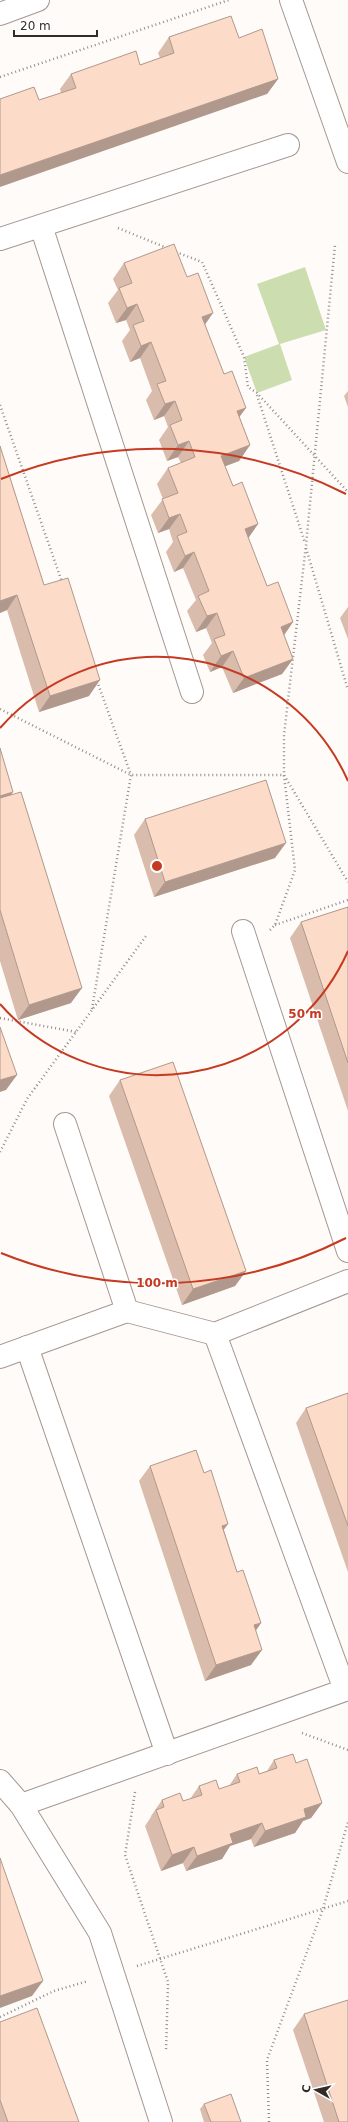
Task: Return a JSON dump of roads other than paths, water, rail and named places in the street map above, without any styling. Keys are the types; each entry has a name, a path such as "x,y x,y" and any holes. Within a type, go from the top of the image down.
{"main road":[{"path":"0,14 38,0"},
{"path":"291,0 348,162"},
{"path":"0,239 288,144"},
{"path":"41,226 192,692"},
{"path":"246,941 348,1251"},
{"path":"65,1124 127,1311"},
{"path":"0,1357 127,1311 215,1334 348,1281"},
{"path":"21,1805 345,1690 215,1334"},
{"path":"27,1347 167,1754"},
{"path":"0,1781 21,1805 100,1934 161,2122"}]}
